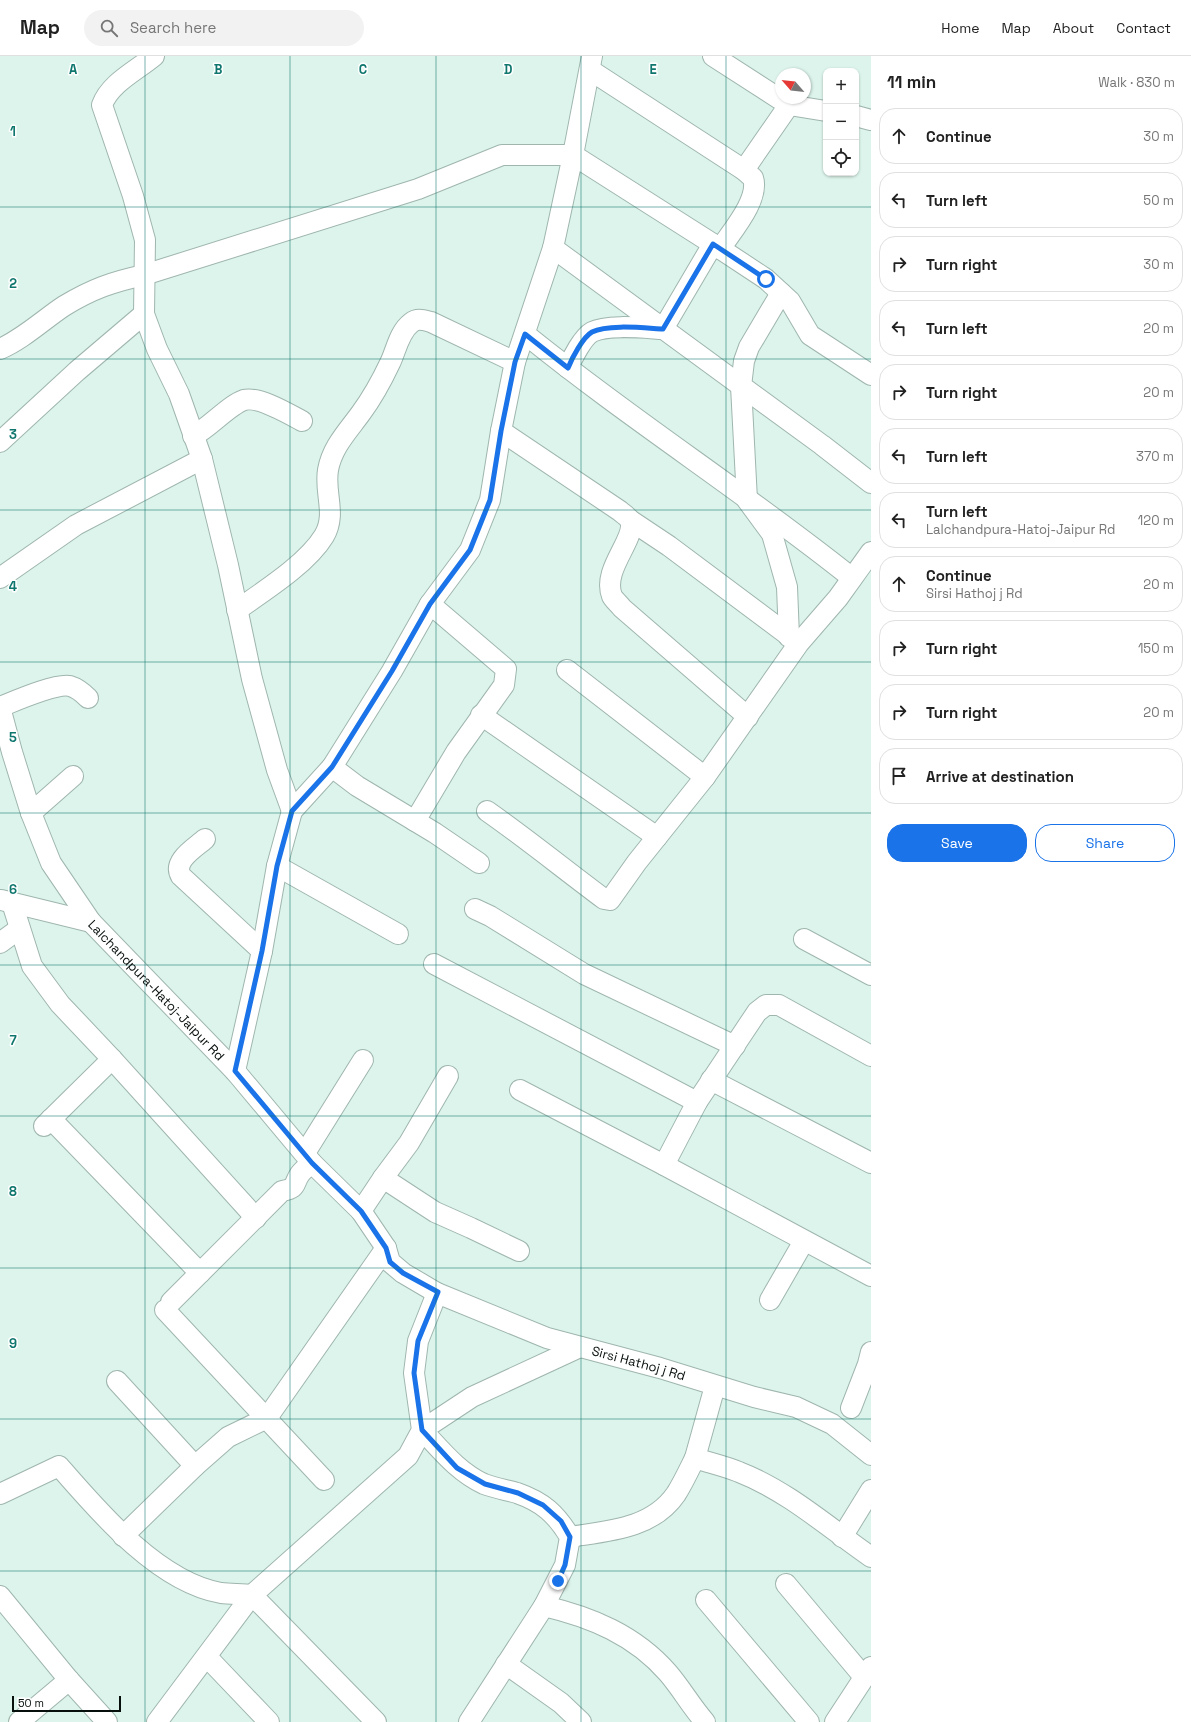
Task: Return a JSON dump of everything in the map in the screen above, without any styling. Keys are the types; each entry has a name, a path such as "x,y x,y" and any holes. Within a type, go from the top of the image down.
{"street":[{"path":"154,56 115,86 105,96 102,106 133,196 144,240 144,314 157,349 179,394 202,459 228,565 252,679 277,770 292,811"},
{"path":"713,56 789,105 823,111"},
{"path":"235,1071 262,951 277,866 292,811 332,767 392,671 430,604 470,550 490,500 501,431 515,362 553,248 591,63 744,170 753,178 754,191 751,200 717,247 663,329"},
{"path":"744,170 789,105"},
{"path":"859,117 871,120"},
{"path":"0,350 89,291 111,282 144,275 418,189 502,155 573,156 766,279 790,301 810,335 871,375"},
{"path":"553,248 822,445 871,483"},
{"path":"782,293 748,347 744,361 741,386 747,500 772,534 787,587 794,640"},
{"path":"0,442 77,371 144,314"},
{"path":"237,610 272,586 291,570 325,535 332,514 328,471 336,448 378,386 404,330 411,323 419,319 431,322 515,362"},
{"path":"568,368 574,354 591,333 605,329 663,329"},
{"path":"525,334 593,388 709,470 747,500 803,538 852,578"},
{"path":"193,436 210,426 233,406 244,400 254,400 302,421"},
{"path":"501,431 620,511 630,520 669,546 794,640"},
{"path":"0,578 76,525 202,459"},
{"path":"630,520 631,531 613,567 610,583 613,596 622,608 748,717"},
{"path":"487,811 535,845 557,865 604,899 610,900 637,862 704,777 748,717 794,640 852,578 871,552"},
{"path":"415,821 456,752 481,715 504,685 506,669 430,604"},
{"path":"567,670 704,777"},
{"path":"0,707 56,687 68,686 79,690 88,698"},
{"name":"Lalchandpura-Hatoj-Jaipur Rd","path":"0,707 31,813 51,863 91,922 235,1071 305,1164 361,1211 386,1248 390,1262 403,1273"},
{"path":"481,715 657,838"},
{"path":"332,767 357,786 415,821 479,863"},
{"path":"31,813 73,776"},
{"path":"206,840 181,861 178,866 178,871 181,876 262,951"},
{"path":"277,866 398,934"},
{"path":"6,901 91,922"},
{"path":"6,901 19,929 32,966 60,1004 256,1218"},
{"path":"475,909 490,916 584,974 735,1046"},
{"path":"0,943 19,929"},
{"path":"804,938 871,975"},
{"path":"434,964 697,1102"},
{"path":"664,1165 697,1102 711,1080 757,1012 766,1005 779,1005 871,1056"},
{"path":"112,1059 48,1122 200,1273"},
{"path":"324,1480 202,1351 168,1306 282,1191 290,1189 296,1184 305,1164 363,1060"},
{"path":"361,1211 409,1143 448,1076"},
{"path":"711,1080 871,1163"},
{"path":"520,1090 871,1276"},
{"path":"383,1178 435,1212 519,1251"},
{"path":"770,1300 804,1241"},
{"path":"123,1536 195,1466 228,1437 267,1418 386,1248"},
{"name":"Sirsi Hathoj j Rd","path":"403,1273 438,1292 546,1338 660,1368 715,1386 796,1407 832,1424 871,1455"},
{"path":"438,1292 418,1341 414,1373 422,1430 457,1468 485,1484 518,1493 543,1505 561,1521 570,1537 565,1565 544,1606 469,1722"},
{"path":"157,1722 252,1595 408,1456 422,1430 472,1397 580,1347"},
{"path":"851,1408 868,1364 871,1352"},
{"path":"117,1381 195,1466"},
{"path":"570,1537 624,1528 653,1517 675,1495 695,1458 715,1386"},
{"path":"832,1424 851,1408 871,1398"},
{"path":"695,1458 740,1472 767,1486 804,1508 871,1557"},
{"path":"0,1494 59,1466 102,1515 123,1536 165,1568 192,1583 221,1593 252,1595 376,1722"},
{"path":"842,1537 871,1490"},
{"path":"786,1584 868,1672 835,1722"},
{"path":"0,1596 69,1680 107,1722"},
{"path":"706,1600 809,1722"},
{"path":"544,1606 575,1613 601,1623 629,1639 649,1654 668,1674 704,1722"},
{"path":"206,1657 270,1722"},
{"path":"506,1664 561,1703 581,1722"},
{"path":"18,1722 69,1680"}],"route":[{"path":"558,1581 565,1565 570,1537 561,1521 543,1505 518,1493 485,1484 457,1468 422,1430 414,1373 418,1341 438,1292 403,1273 390,1262 386,1248 361,1211 312,1163 235,1071 262,951 277,866 292,811 332,767 392,671 430,604 470,550 490,500 501,431 515,362 525,334 568,368 574,354 591,333 605,329 663,329 713,244 766,279"}]}
